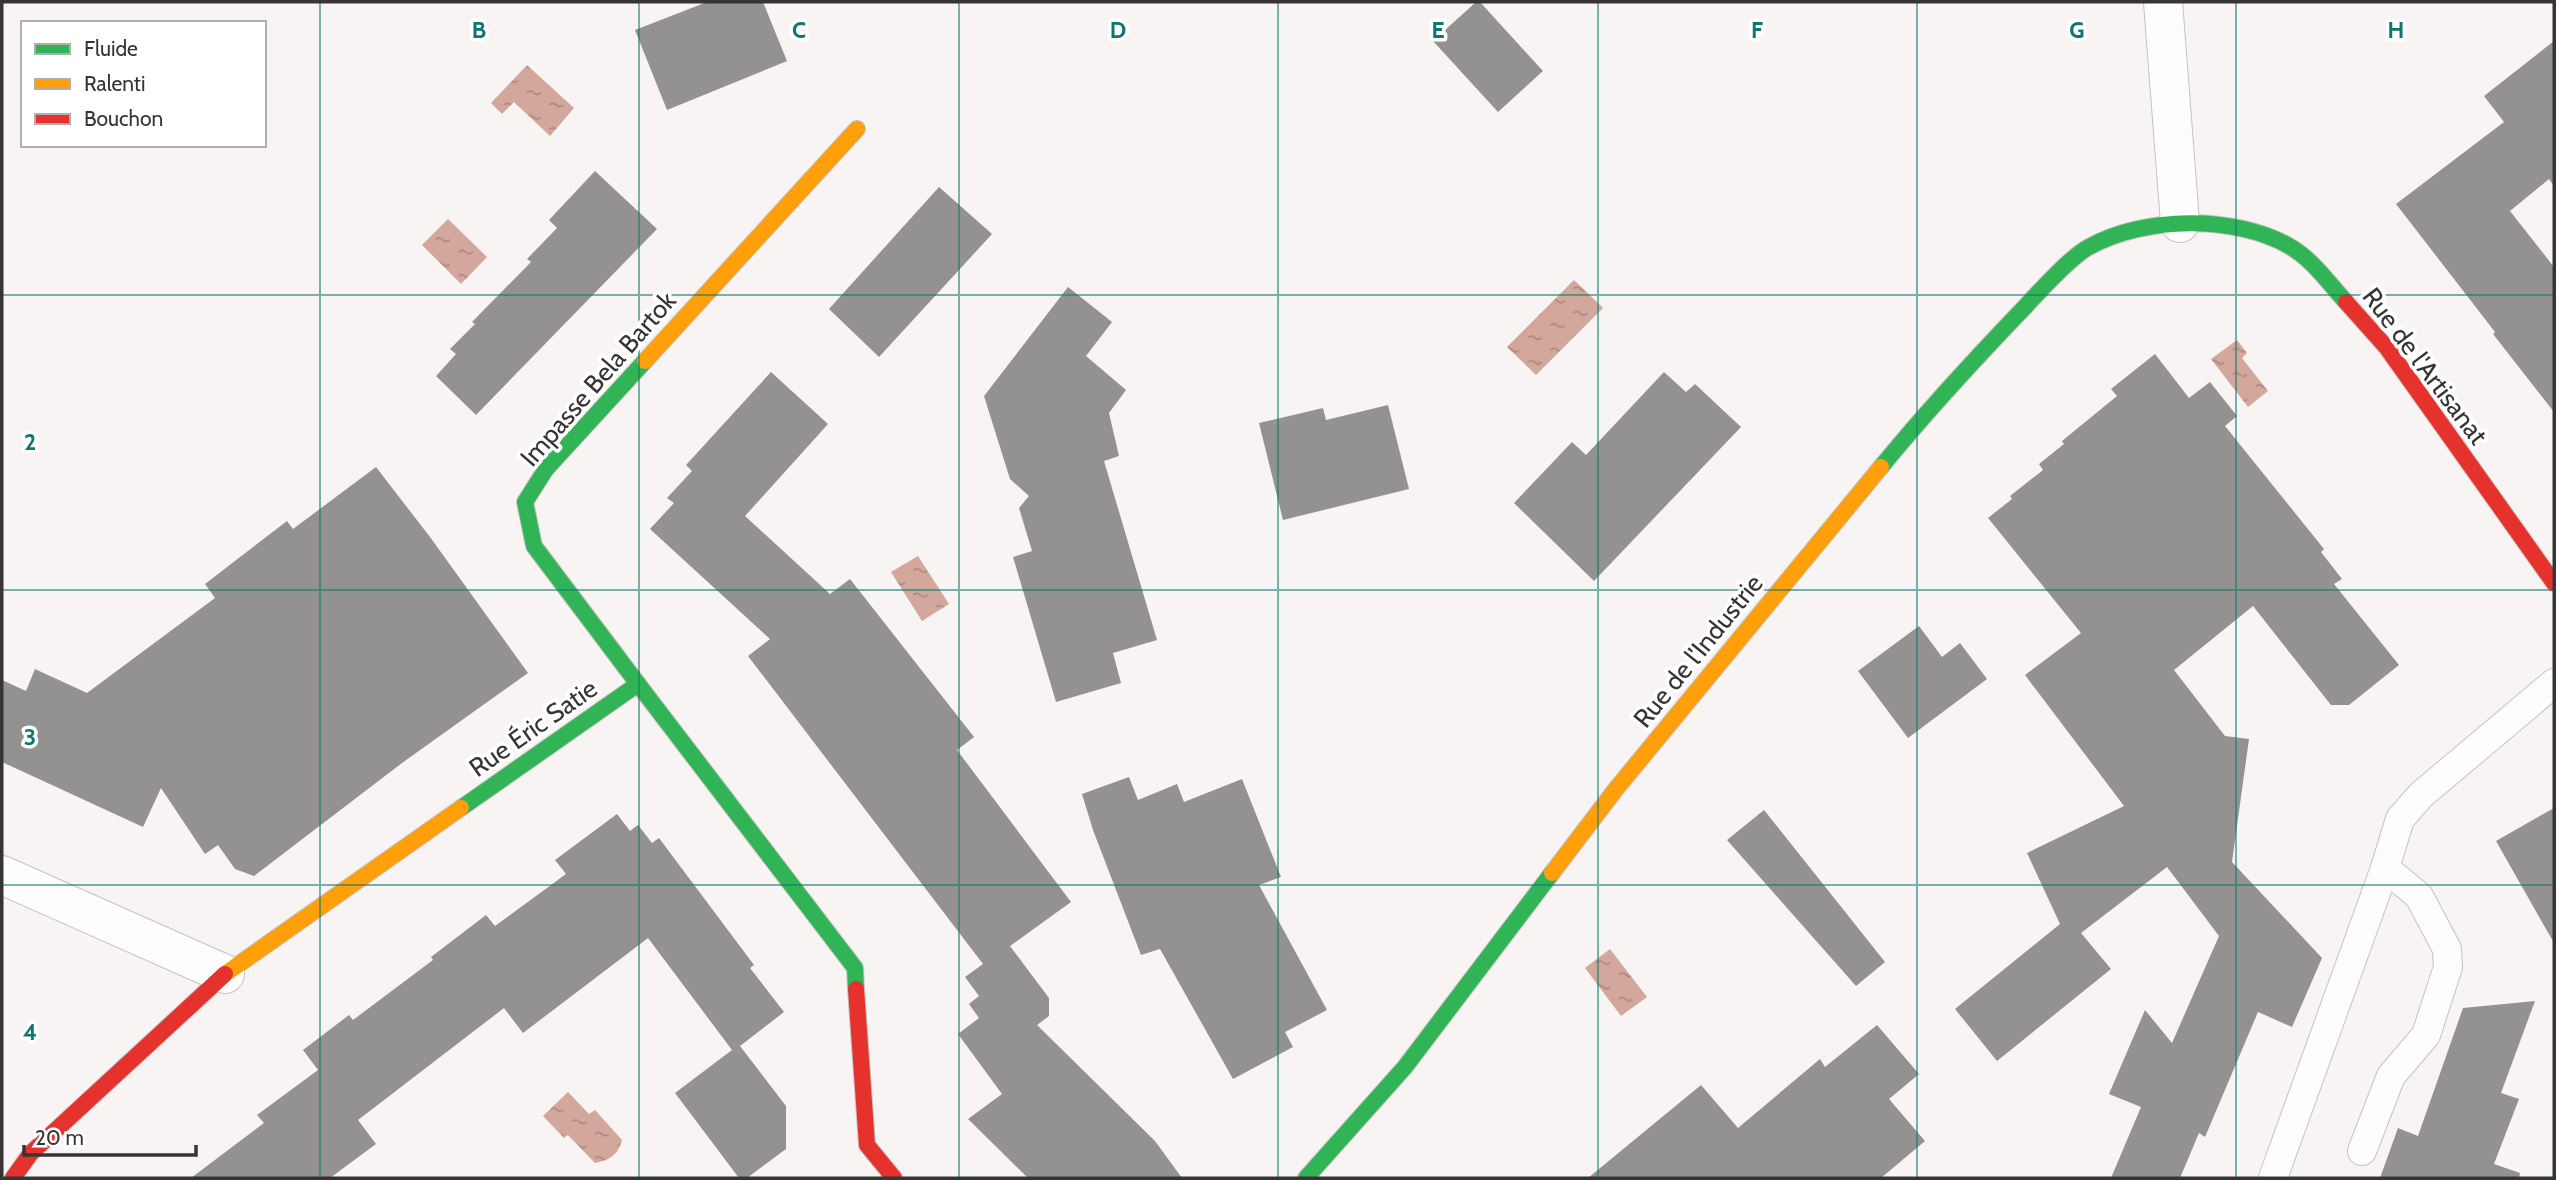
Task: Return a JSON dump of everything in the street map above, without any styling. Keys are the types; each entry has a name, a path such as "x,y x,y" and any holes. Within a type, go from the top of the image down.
{"street":[{"path":"2163,2 2180,223"},
{"name":"Impasse Bela Bartok","path":"638,684 534,546 525,502 546,469 857,129"},
{"name":"Rue de l'Artisanat","path":"2180,223 2234,225 2288,245 2308,259 2387,348 2554,583"},
{"name":"Rue de l'Industrie","path":"1306,1178 1405,1067 1616,789 1934,402 2046,285 2088,247 2136,229 2180,223"},
{"name":"Rue Éric Satie","path":"13,1178 30,1153 225,974 638,684 855,968 867,1145 894,1178"},
{"path":"2,875 225,974"}],"lane":[{"path":"2273,1178 2400,820 2421,795 2554,683"},
{"path":"2362,1151 2391,1076 2426,1035 2448,967 2447,949 2419,896 2385,868"}],"water":[{"path":"527,65 574,108 550,136 514,102 502,114 491,103"},
{"path":"448,219 487,257 461,284 422,245"},
{"path":"1574,280 1603,308 1536,375 1507,347"},
{"path":"2237,340 2247,353 2242,358 2268,391 2248,407 2211,359"},
{"path":"918,556 949,604 922,621 891,572"},
{"path":"1610,949 1647,997 1621,1016 1585,968"},
{"path":"568,1092 589,1114 595,1110 622,1140 616,1153 609,1158 595,1163 568,1135 564,1138 543,1116"}],"building":[{"path":"707,2 763,2 787,61 667,110 635,30"},
{"path":"1476,2 1480,2 1543,71 1498,112 1433,41"},
{"path":"2554,41 2554,186 2549,179 2510,211 2554,267 2554,412 2396,204 2504,122 2484,96"},
{"path":"595,171 657,229 476,415 436,376 456,354 450,349 475,324 472,322 531,262 527,259 557,228 549,220"},
{"path":"939,187 992,234 879,357 829,309"},
{"path":"1068,287 1112,322 1086,356 1126,390 1109,413 1119,456 1104,461 1157,640 1113,653 1121,683 1056,702 1013,557 1032,551 1019,508 1029,496 1010,479 984,396"},
{"path":"2155,354 2189,398 2210,382 2237,416 2225,426 2324,549 2321,552 2342,579 2334,584 2399,665 2349,705 2331,705 2253,606 2174,670 2225,736 2249,739 2232,862 2322,958 2292,1027 2258,1012 2205,1137 2199,1133 2180,1178 2111,1178 2141,1107 2109,1094 2145,1010 2172,1043 2219,936 2167,867 2081,933 2111,969 1997,1061 1955,1009 2060,924 2027,853 2124,806 2025,675 2081,633 1988,518 2012,499 2010,496 2043,470 2039,464 2064,444 2062,441 2117,396 2111,389"},
{"path":"771,372 828,424 745,516 830,594 850,579 974,737 957,750 1071,902 1010,946 1049,998 1049,1016 1037,1025 1155,1141 1182,1178 1028,1178 968,1119 1002,1094 958,1034 979,1018 969,1004 979,996 965,977 983,964 748,656 770,639 650,529 674,503 667,498 692,471 686,465"},
{"path":"1664,372 1686,392 1695,384 1741,427 1594,581 1514,503 1572,442 1586,455"},
{"path":"1388,405 1409,489 1283,520 1259,423 1323,408 1326,420"},
{"path":"376,467 528,673 402,763 254,876 235,869 218,845 205,854 161,788 143,827 2,762 2,680 26,691 35,669 87,693 215,598 205,584 287,521 293,529"},
{"path":"1919,626 1942,657 1960,643 1987,679 1908,738 1858,671"},
{"path":"1129,777 1138,800 1177,784 1184,802 1242,779 1281,877 1259,885 1327,1010 1285,1032 1293,1047 1233,1079 1160,949 1141,955 1093,830 1082,794"},
{"path":"2554,808 2554,943 2496,841"},
{"path":"1764,810 1885,962 1856,986 1727,840"},
{"path":"617,814 630,831 638,825 652,843 659,838 754,965 750,968 784,1012 740,1046 786,1106 786,1149 747,1178 739,1178 675,1093 732,1050 648,938 523,1033 504,1008 358,1120 376,1144 330,1178 191,1178 264,1123 257,1115 318,1070 303,1050 349,1015 353,1020 433,960 431,957 486,915 495,926 566,874 555,860"},
{"path":"2535,1001 2501,1093 2519,1099 2494,1164 2520,1173 2519,1178 2380,1178 2398,1128 2418,1136 2463,1008"},
{"path":"1877,1025 1919,1074 1889,1099 1925,1141 1881,1178 1588,1178 1701,1085 1738,1128 1820,1059 1825,1067"}],"traffic: fast":[{"path":"1881,467 1951,386 2055,275 2081,252 2111,237 2136,229 2189,223 2243,229 2267,236 2297,251 2346,302"},
{"path":"638,684 534,546 525,502 546,469 645,361"},
{"path":"461,808 638,684 855,968 856,989"},
{"path":"1306,1178 1405,1067 1552,873"}],"traffic: slow":[{"path":"645,361 857,129"},
{"path":"1552,873 1616,789 1881,467"},
{"path":"225,974 461,808"}],"traffic: jam":[{"path":"2346,302 2387,348 2554,583"},
{"path":"13,1178 31,1153 225,974"},
{"path":"856,989 867,1145 894,1178"}]}
